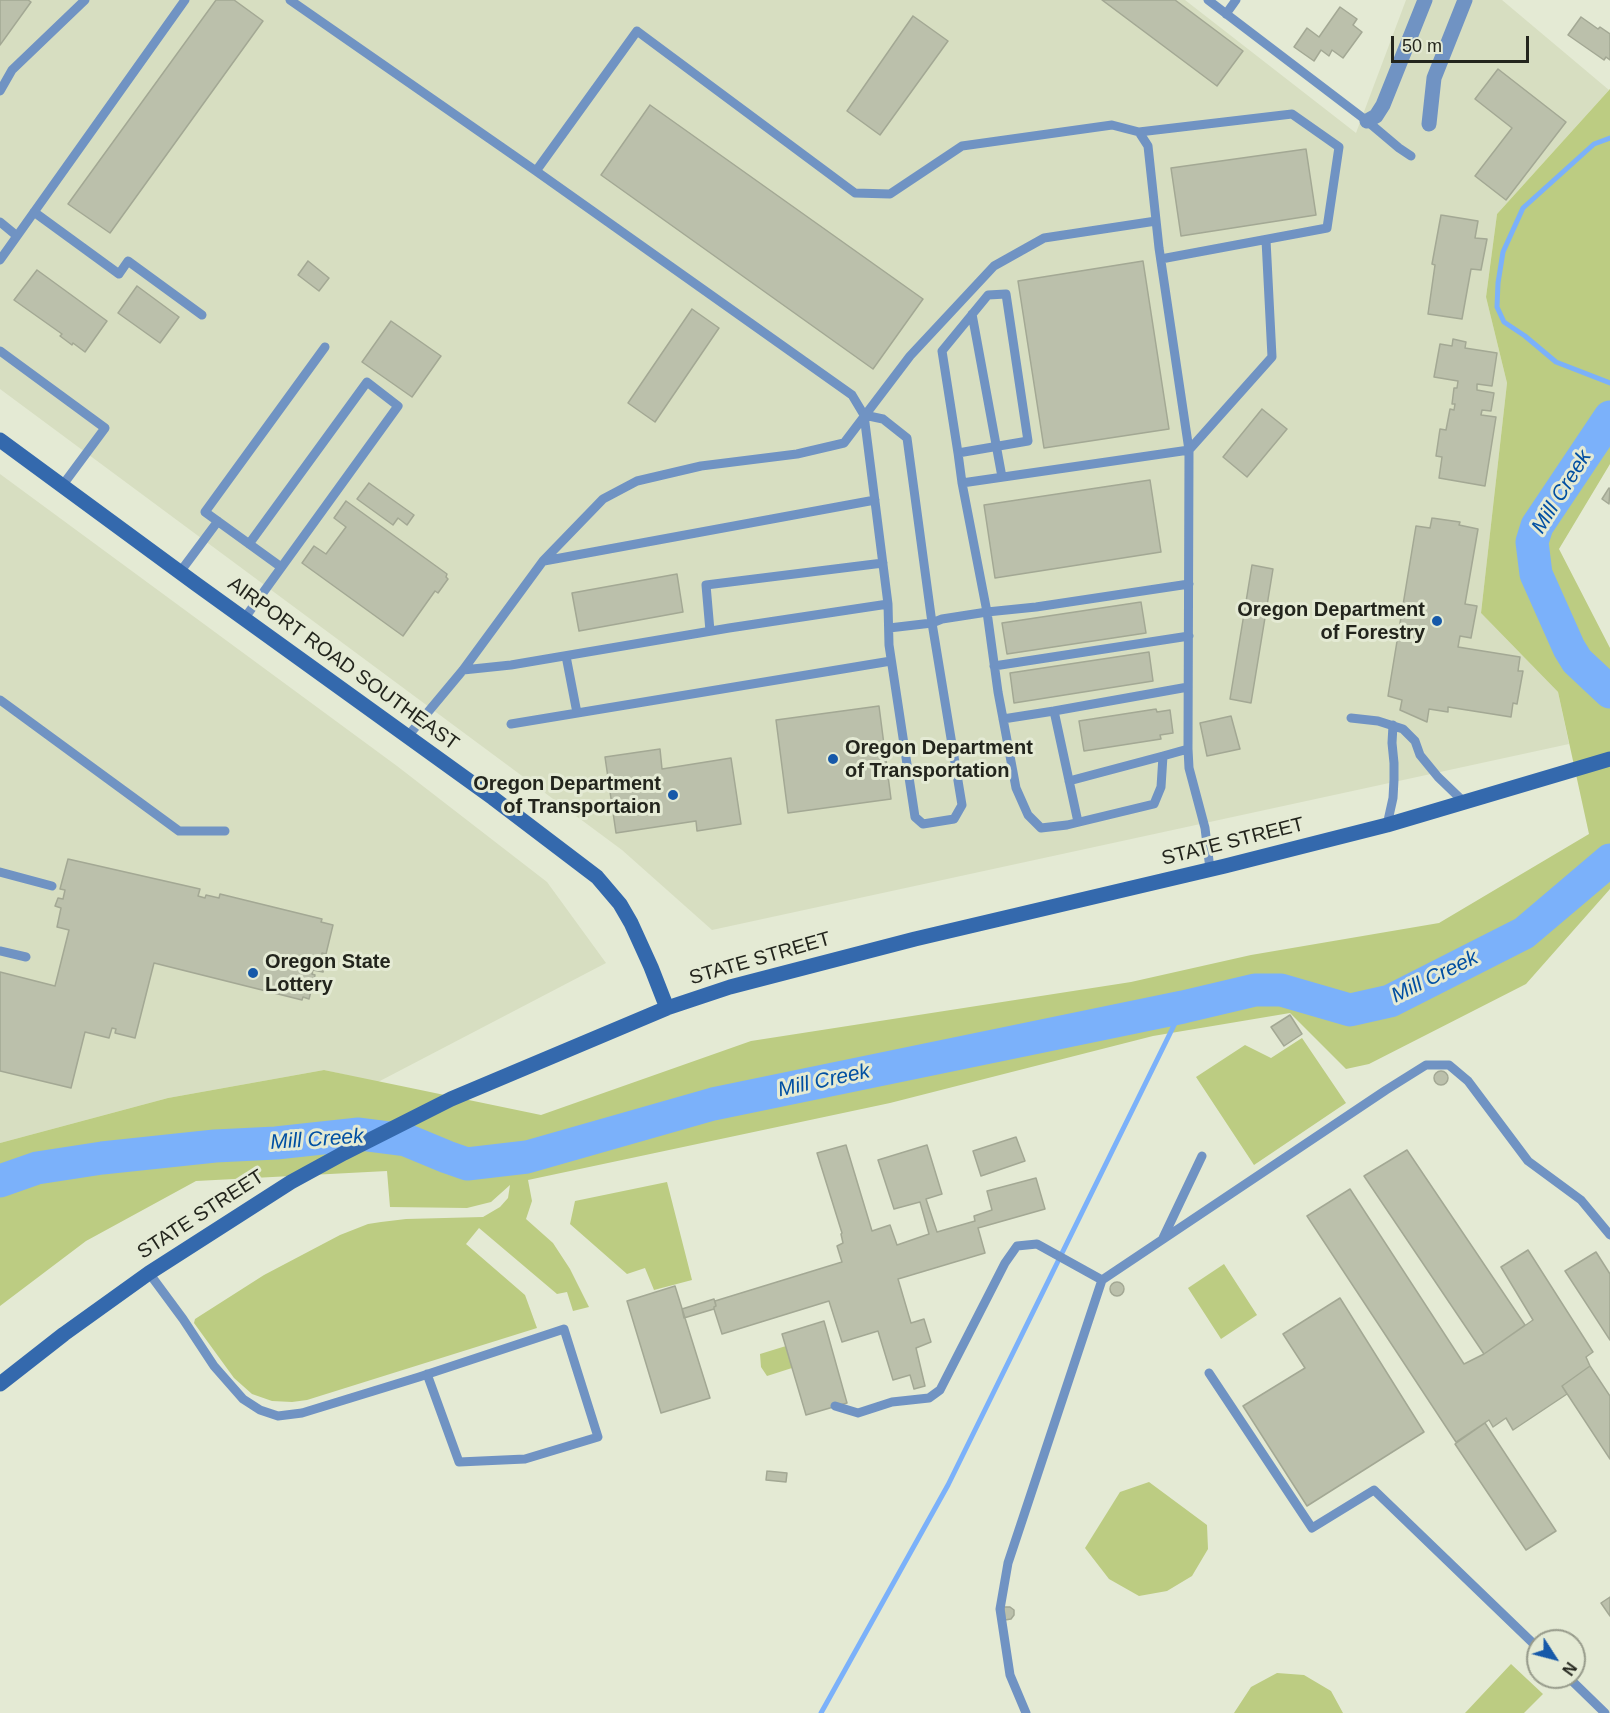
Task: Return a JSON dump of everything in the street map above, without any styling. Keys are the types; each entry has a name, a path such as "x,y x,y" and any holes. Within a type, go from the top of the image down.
{"main road":[{"name":"AIRPORT ROAD SOUTHEAST","path":"0,440 408,736 597,877 620,904 631,923 667,1008"},
{"name":"STATE STREET","path":"0,1384 64,1334 149,1273 291,1182 451,1100 667,1008 730,987 915,939 1387,825 1610,759"}],"street":[{"path":"1367,122 1376,116 1383,105 1425,0"},
{"path":"1429,124 1434,78 1465,0"}],"lane":[{"path":"0,91 12,70 85,0"},
{"path":"0,260 185,0"},
{"path":"290,0 852,395 864,415 888,604 891,661 915,817 922,824 954,819 962,805 935,639 907,438 883,419 864,415"},
{"path":"1208,0 1411,156"},
{"path":"1226,14 1236,0"},
{"path":"536,171 637,31 855,193 890,194 962,146 1112,125 1139,132 1292,114 1339,147 1327,228 1161,260"},
{"path":"1139,132 1148,146 1161,260 1189,450 1188,749 1189,768 1205,828 1210,869"},
{"path":"34,212 119,274 128,261 202,315"},
{"path":"408,736 463,670 543,561 603,499 637,481 701,466 797,454 844,443 910,356 994,266 1044,238 1156,221"},
{"path":"0,222 17,236"},
{"path":"962,483 1189,450 1272,357 1266,240"},
{"path":"958,453 1028,441 1006,294 988,295 942,351 962,483 987,612 994,666 1016,788 1028,815 1041,828 1078,822 1154,804 1161,787 1163,756"},
{"path":"972,314 1002,477"},
{"path":"281,567 205,512 325,347"},
{"path":"0,351 105,428 63,486"},
{"path":"244,619 398,406 368,382 249,544"},
{"path":"543,561 875,500"},
{"path":"180,572 218,521"},
{"path":"710,631 706,585 883,562"},
{"path":"889,628 1189,584"},
{"path":"463,670 511,665 888,604"},
{"path":"994,666 1189,636"},
{"path":"566,656 577,712"},
{"path":"511,724 891,661"},
{"path":"1003,719 1188,687"},
{"path":"1,703 179,831 225,831"},
{"path":"1054,711 1078,822"},
{"path":"1351,718 1377,721 1403,729 1415,741 1420,755 1438,777 1465,803"},
{"path":"1387,825 1393,789 1393,726"},
{"path":"1069,781 1188,749"},
{"path":"0,872 52,886"},
{"path":"0,951 26,957"},
{"path":"1026,1713 1010,1675 1000,1609 1008,1563 1102,1280 1426,1065 1449,1065 1468,1081 1528,1161 1581,1200 1610,1235"},
{"path":"1162,1240 1202,1156"},
{"path":"835,1406 858,1413 892,1402 929,1398 940,1390 1005,1263 1017,1246 1037,1244 1102,1280"},
{"path":"149,1273 214,1366 243,1399 260,1410 278,1416 303,1413 564,1329 598,1437 525,1460 459,1462 427,1374"},
{"path":"1209,1373 1312,1528 1374,1490 1526,1636"},
{"path":"1580,1689 1605,1713"}],"shaded area":[{"path":"0,0 1185,0 1356,133 1406,0 1502,0 1609,90 1497,214 1486,297 1507,383 1481,613 1558,692 1569,744 712,930 622,850 0,389"},
{"path":"0,474 397,766 547,882 606,963 378,1082 324,1070 168,1098 0,1143"}],"green space":[{"path":"1610,89 1610,464 1559,549 1610,648 1610,889 1526,984 1369,1064 1346,1069 1290,1013 1153,1036 890,1103 528,1180 532,1201 526,1219 553,1243 570,1269 589,1307 573,1311 567,1292 557,1294 479,1228 466,1244 525,1295 537,1328 307,1400 272,1401 252,1394 234,1378 194,1323 195,1319 264,1275 340,1235 368,1224 381,1222 483,1217 500,1207 508,1198 510,1185 491,1202 467,1208 390,1207 387,1171 196,1181 86,1241 0,1306 0,1143 168,1098 324,1070 541,1115 751,1041 1131,982 1251,955 1439,923 1589,834 1558,692 1481,613 1507,383 1486,297 1497,214"},
{"path":"1302,1038 1346,1103 1254,1165 1196,1077 1245,1045 1271,1058"},
{"path":"667,1182 692,1280 654,1290 645,1268 627,1274 570,1224 575,1201"},
{"path":"1224,1264 1257,1315 1221,1339 1188,1288"},
{"path":"786,1346 792,1368 767,1376 761,1367 760,1354"},
{"path":"1149,1482 1207,1525 1208,1549 1192,1576 1167,1591 1139,1596 1109,1579 1085,1548 1120,1492"},
{"path":"1511,1664 1526,1678 1526,1689 1538,1689 1543,1694 1524,1713 1465,1713"},
{"path":"1277,1673 1304,1675 1331,1691 1343,1713 1234,1713 1251,1687"}],"building":[{"path":"0,0 28,0 31,2 0,45"},
{"path":"216,0 234,0 263,21 110,233 68,204"},
{"path":"1102,0 1175,0 1243,51 1217,86"},
{"path":"1340,7 1357,19 1353,25 1362,32 1343,58 1332,50 1329,56 1321,50 1314,61 1294,47 1307,28 1319,37"},
{"path":"913,16 948,41 880,135 847,111"},
{"path":"1581,17 1610,34 1610,60 1606,57 1604,60 1568,35"},
{"path":"1498,69 1566,122 1506,200 1475,176 1512,128 1475,99"},
{"path":"650,105 923,299 873,369 601,175"},
{"path":"1306,149 1316,215 1181,236 1171,168"},
{"path":"1441,215 1478,221 1475,238 1487,239 1481,270 1471,269 1462,319 1428,314 1435,265 1432,264"},
{"path":"308,261 329,278 319,291 298,275"},
{"path":"1143,261 1169,429 1044,448 1018,281"},
{"path":"37,270 107,321 85,352 73,343 72,345 60,336 62,334 14,300"},
{"path":"137,286 179,317 160,343 118,313"},
{"path":"692,309 719,328 655,422 628,403"},
{"path":"391,321 441,356 412,397 362,362"},
{"path":"1453,339 1466,342 1465,348 1497,353 1492,386 1477,384 1477,390 1494,393 1491,411 1482,410 1481,415 1496,417 1485,486 1439,478 1442,457 1436,456 1440,429 1446,430 1450,409 1454,410 1455,404 1452,404 1454,388 1457,388 1458,381 1434,377 1440,344 1452,346"},
{"path":"1262,409 1287,429 1247,477 1223,457"},
{"path":"1150,480 1161,552 995,578 984,505"},
{"path":"369,483 414,515 407,525 398,518 393,525 357,499"},
{"path":"1610,489 1609,504 1602,499"},
{"path":"346,501 447,574 448,579 438,593 435,591 403,636 302,563 314,546 326,554 346,527 334,518"},
{"name":"Oregon Department of Forestry","path":"1432,518 1460,522 1459,525 1478,529 1465,604 1477,606 1471,638 1460,636 1458,647 1520,657 1518,671 1523,671 1517,704 1513,703 1511,717 1448,707 1448,712 1429,709 1427,722 1400,710 1402,700 1388,696 1416,526 1430,528"},
{"path":"1252,565 1273,569 1251,703 1230,699"},
{"path":"677,574 683,612 579,631 572,593"},
{"path":"1141,602 1146,633 1007,654 1002,623"},
{"path":"1149,652 1153,681 1014,703 1010,673"},
{"name":"Oregon Department of Transportation","path":"879,706 891,799 788,813 776,720"},
{"path":"1156,709 1157,712 1170,710 1173,733 1160,735 1161,739 1084,751 1079,721"},
{"path":"1231,716 1240,749 1207,756 1200,723"},
{"name":"Oregon Department of Transportaion","path":"660,749 662,769 731,758 741,824 697,831 696,821 616,833 605,757"},
{"name":"Oregon State Lottery","path":"68,859 200,889 198,896 205,898 206,895 219,898 220,894 322,919 321,922 333,925 326,954 322,953 320,962 325,963 323,972 313,970 312,974 315,975 309,999 303,997 302,1000 154,963 135,1038 115,1033 116,1029 112,1028 109,1038 85,1032 71,1088 0,1071 0,972 55,986 69,930 57,927 61,908 55,906 58,898 63,899 65,890 60,889"},
{"path":"1290,1015 1302,1034 1284,1046 1271,1027"},
{"path":"1441,1071 1446,1073 1448,1078 1446,1083 1441,1085 1436,1083 1434,1078 1436,1073"},
{"path":"1016,1137 1025,1161 981,1176 973,1151"},
{"path":"846,1145 872,1231 890,1225 897,1245 929,1234 920,1202 894,1209 878,1160 927,1145 942,1194 926,1199 937,1232 975,1221 974,1216 992,1210 987,1191 1036,1178 1045,1209 978,1228 985,1253 898,1279 911,1323 924,1319 931,1342 916,1348 925,1386 914,1389 910,1375 893,1380 878,1331 842,1342 829,1301 722,1334 714,1309 715,1301 842,1262 837,1246 843,1243 842,1233 817,1153"},
{"path":"1407,1150 1525,1325 1484,1354 1364,1176"},
{"path":"1350,1189 1464,1364 1484,1354 1533,1320 1501,1267 1528,1250 1593,1352 1586,1357 1590,1366 1562,1386 1567,1394 1513,1430 1506,1418 1493,1427 1489,1420 1456,1442 1307,1216"},
{"path":"1596,1252 1610,1274 1610,1340 1565,1271"},
{"path":"1117,1282 1122,1284 1124,1289 1122,1294 1117,1296 1112,1294 1110,1289 1112,1284"},
{"path":"675,1286 710,1398 661,1413 627,1301"},
{"path":"1340,1298 1424,1432 1307,1506 1243,1406 1305,1368 1283,1334"},
{"path":"714,1299 716,1306 714,1309 684,1318 682,1309"},
{"path":"824,1321 847,1403 806,1415 782,1334"},
{"path":"1590,1366 1610,1396 1610,1459 1562,1386"},
{"path":"1485,1423 1556,1531 1526,1550 1455,1444"},
{"path":"767,1471 787,1473 786,1482 766,1480"},
{"path":"1610,1597 1610,1616 1601,1603"},
{"path":"1004,1607 1014,1610 1011,1619 1005,1620"}],"waterway":[{"path":"1610,138 1594,144 1523,208 1503,252 1497,307 1504,322 1556,362 1610,383"},
{"name":"Mill Creek","path":"1610,417 1537,526 1532,542 1536,574 1569,648 1577,661 1610,692"},
{"name":"Mill Creek","path":"0,1181 37,1168 102,1158 359,1134 406,1140 467,1164 527,1157 713,1104 1183,1007 1255,990 1281,990 1350,1010 1390,1001 1524,933 1610,860"},
{"path":"821,1713 948,1485 1183,1007"}],"place":[{"name":"Oregon Department of Forestry","path":"1437,621"},
{"name":"Oregon Department of Transportation","path":"833,759"},
{"name":"Oregon Department of Transportaion","path":"673,795"},
{"name":"Oregon State Lottery","path":"253,973"}]}
